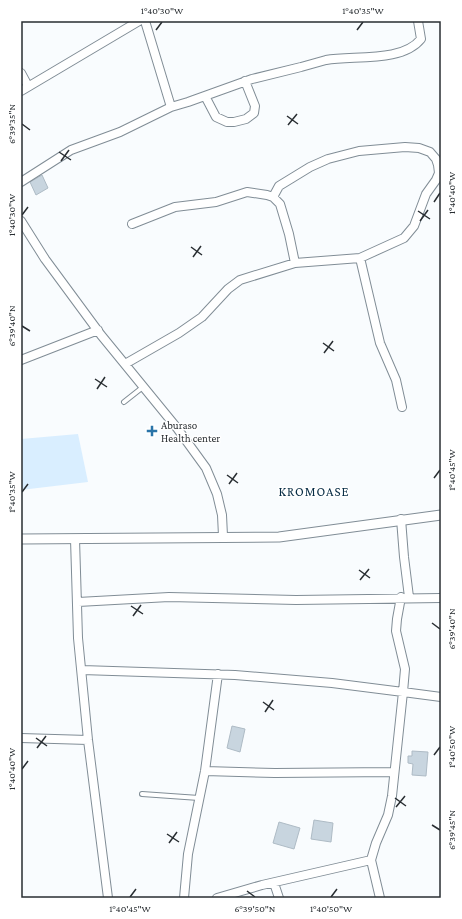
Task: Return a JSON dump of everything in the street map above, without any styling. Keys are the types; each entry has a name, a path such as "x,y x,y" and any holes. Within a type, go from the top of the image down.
{"street":[{"path":"21,91 139,21"},
{"path":"144,21 171,107"},
{"path":"21,182 71,150 120,132 171,107 245,81 326,60 386,55 402,51 417,44 421,38 418,21"},
{"path":"21,73 28,86"},
{"path":"205,96 216,117 227,122 246,119 254,113 255,106 245,81"},
{"path":"125,364 179,333 202,317 228,289 240,280 295,263 360,258 404,238 411,230 418,217 426,194 439,173 436,159 430,152 419,148 398,147 359,151 328,159 310,167 279,186 273,197"},
{"path":"132,224 175,207 216,202 247,192 259,193 273,197 280,204 289,234 295,263"},
{"path":"21,221 45,259 98,330 177,428 206,468 217,494 222,515 223,536"},
{"path":"360,258 380,343 396,380 402,407"},
{"path":"21,360 98,330"},
{"path":"21,539 223,536 279,537 402,519 441,515"},
{"path":"380,898 371,860 376,843 388,815 403,692 404,669 396,631 397,619 405,597 402,519"},
{"path":"75,539 78,638 88,740 108,898"},
{"path":"78,602 169,597 296,600 405,597 441,598"},
{"path":"82,670 218,674 332,683 441,697"},
{"path":"184,898 188,854 205,771 218,674"},
{"path":"21,738 88,740"},
{"path":"205,771 275,773 394,772"},
{"path":"217,898 371,860"},
{"path":"274,883 279,898"}],"lane":[{"path":"124,402 143,387"},
{"path":"142,794 200,798"}],"shaded area":[{"path":"78,434 88,482 21,490 21,439"}],"building":[{"path":"42,175 48,188 36,195 30,182"},
{"path":"232,726 245,729 240,752 227,748"},
{"path":"412,751 428,752 426,776 412,775 413,764 408,763 408,756 412,756"},
{"path":"314,820 333,823 331,842 311,839"},
{"path":"279,822 300,828 294,849 273,843"}],"place":[{"name":"Aburaso Health center","path":"152,431"}],"district":[{"name":"KROMOASE","path":"314,491"}]}
